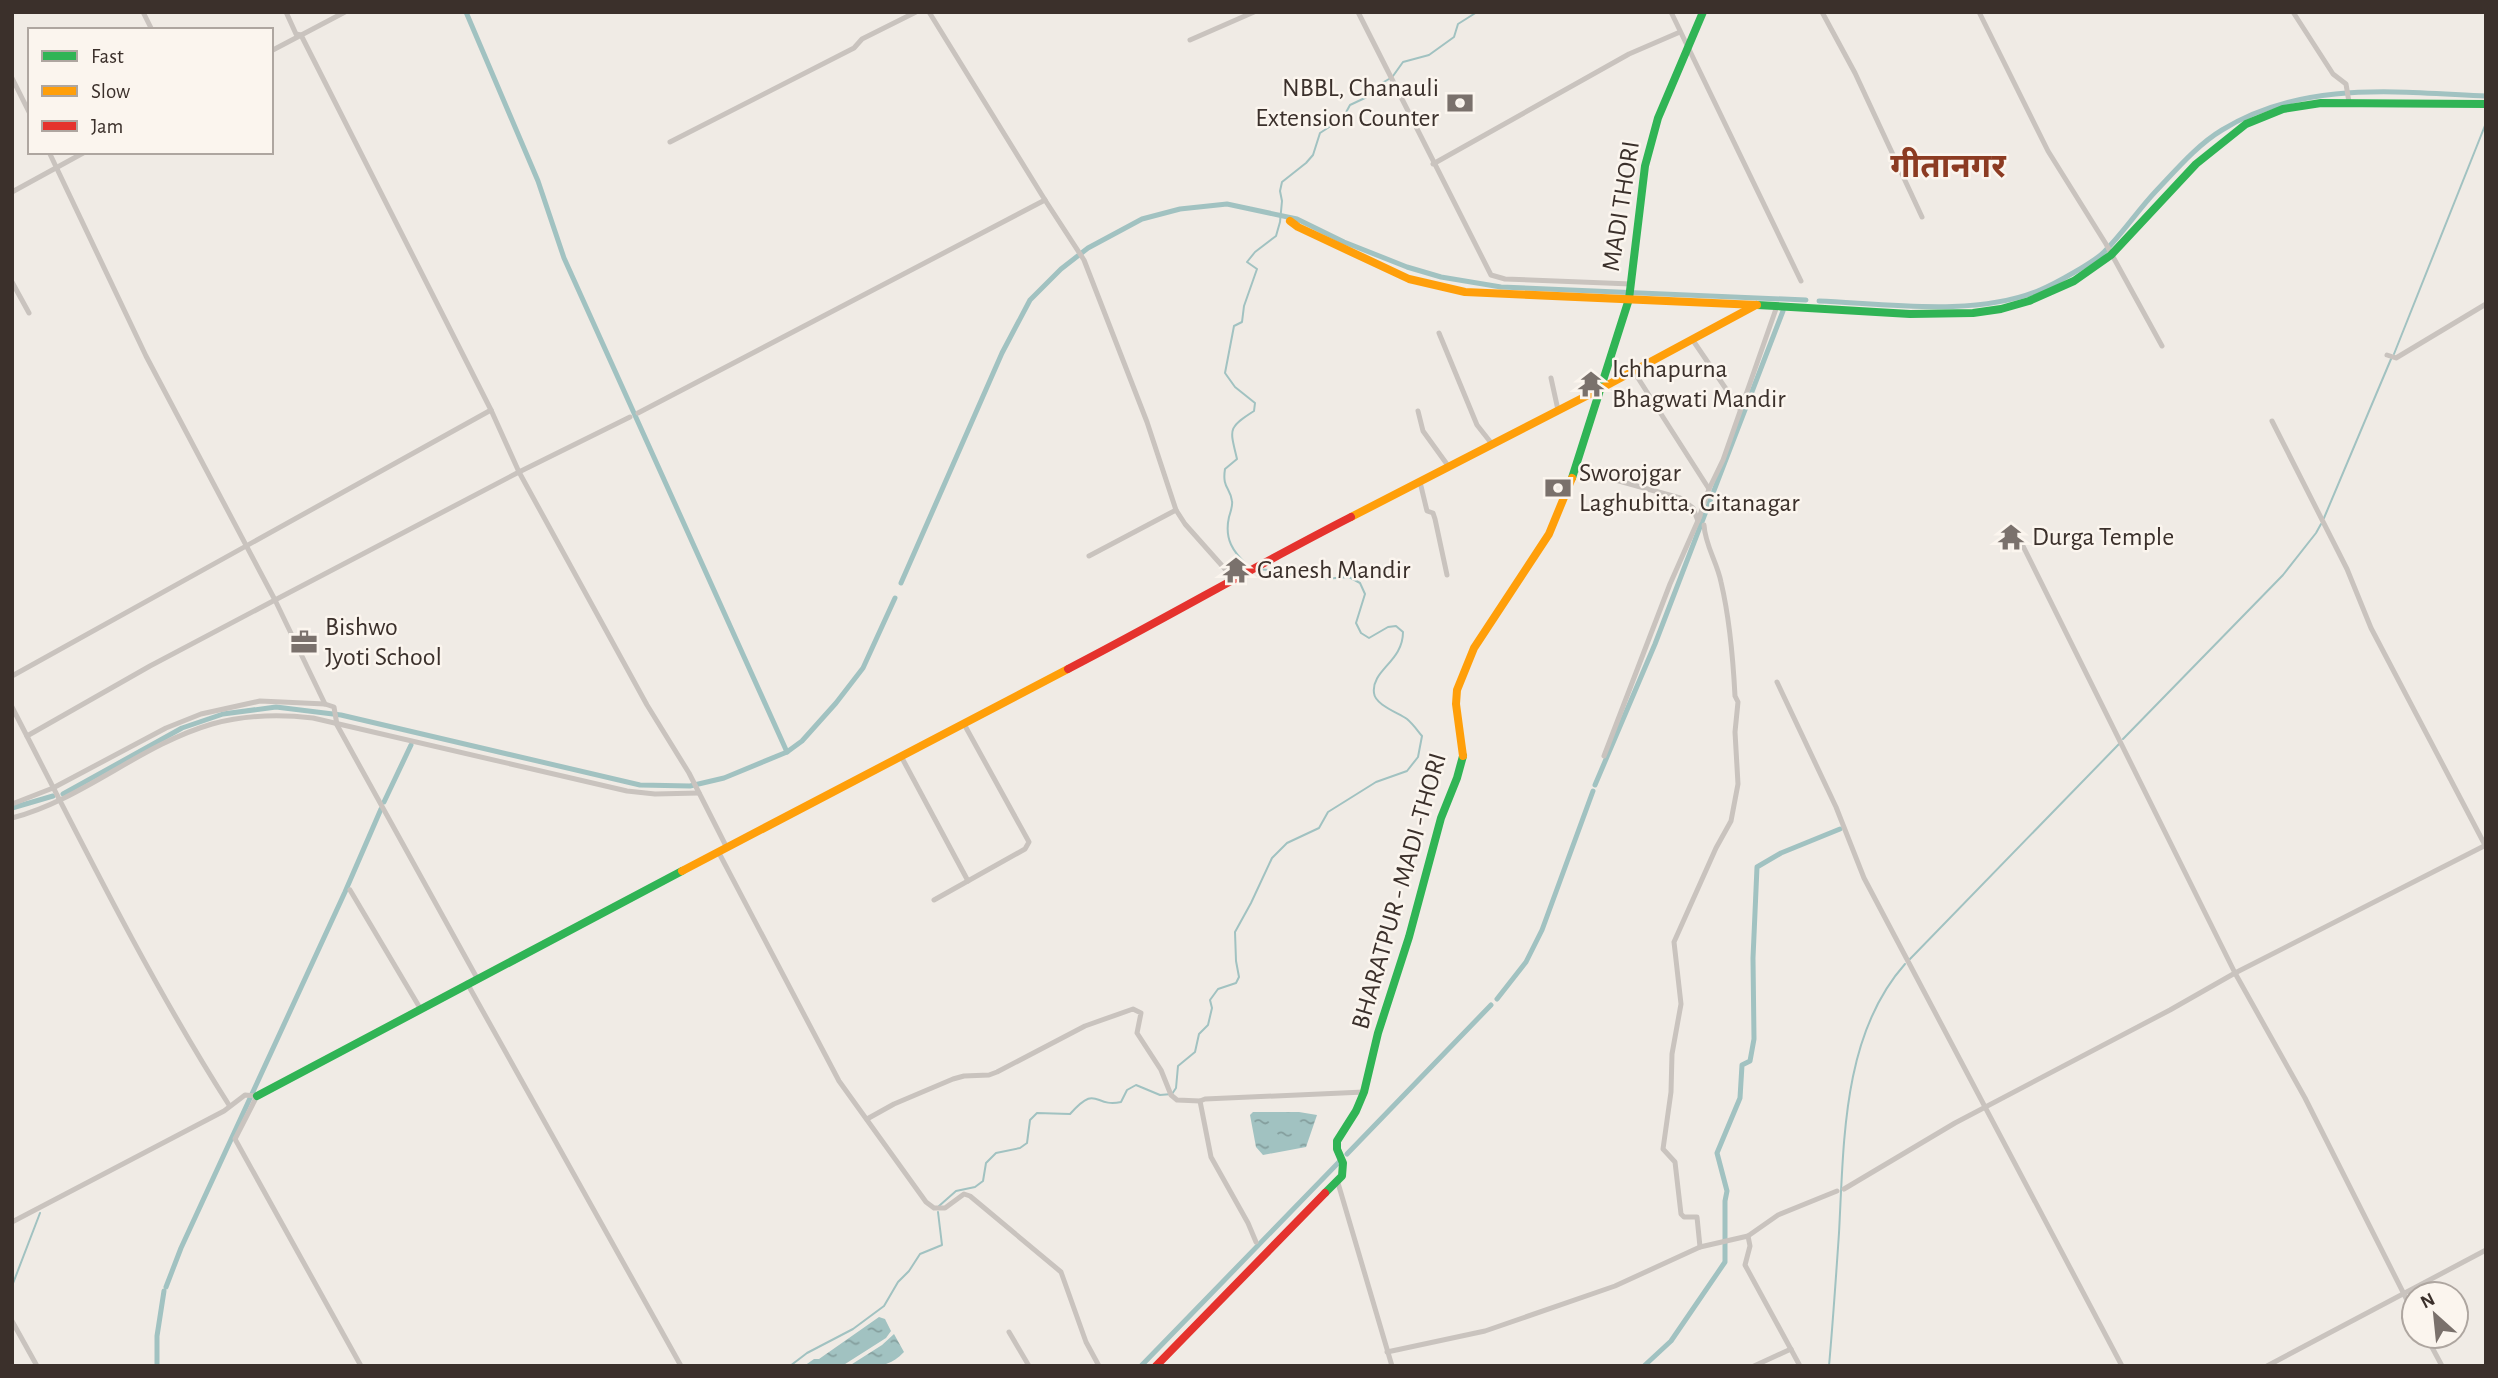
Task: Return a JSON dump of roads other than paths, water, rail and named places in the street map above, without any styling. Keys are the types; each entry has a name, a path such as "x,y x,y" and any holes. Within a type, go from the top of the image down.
{"street":[{"path":"143,12 151,28"},
{"path":"286,12 296,34 301,34"},
{"path":"273,50 345,12"},
{"path":"670,142 854,48 862,40 916,12"},
{"path":"929,12 1082,256 1147,422 1176,510 1233,578"},
{"path":"1190,40 1254,12"},
{"path":"1358,12 1387,74 1491,275 1505,279 1756,305 1910,314 1973,313 2001,309 2029,301 2074,281 2111,254 2196,164 2246,124 2283,109 2348,99 2486,104"},
{"path":"1671,12 1801,281"},
{"name":"MADI THORI","path":"1630,293 1645,166 1658,118 1703,12"},
{"path":"1822,12 1866,97 1922,217"},
{"path":"1979,12 2048,151 2106,244 2162,346"},
{"path":"2293,12 2333,74 2346,84 2348,99"},
{"path":"1433,164 1629,54 1680,32"},
{"path":"301,34 491,410 519,472 647,705 693,781 723,851 839,1081 926,1202 934,1209 944,1208 964,1194 970,1196 1061,1272 1086,1342 1099,1366"},
{"path":"12,78 28,110"},
{"path":"50,154 146,356 275,600 325,704"},
{"path":"12,192 82,154"},
{"path":"638,412 1045,200"},
{"path":"1290,221 1298,228 1350,253 1409,279 1433,286 1465,292 1630,293"},
{"path":"12,282 29,313"},
{"name":"BHARATPUR - MADI -THORI","path":"1338,1183 1343,1170 1337,1141 1356,1111 1364,1092 1378,1033 1409,937 1441,818 1457,778 1462,757 1457,690 1474,648 1549,534 1576,468 1630,293"},
{"path":"2386,355 2396,358 2486,304"},
{"path":"12,1222 191,1129 224,1111 245,1095 255,1095 902,758 1183,609 1233,578 1600,389 1756,305"},
{"path":"1604,756 1670,584 1723,460 1739,408 1761,355 1777,306"},
{"path":"1439,333 1478,425 1492,444"},
{"path":"1692,339 1739,408"},
{"path":"1635,370 1709,489"},
{"path":"1551,379 1558,410"},
{"path":"12,676 491,410"},
{"path":"1418,411 1423,431 1449,467"},
{"path":"27,736 150,666 519,472 630,417"},
{"path":"1844,1189 1955,1123 2235,973 2485,846 2371,628 2347,569 2272,421"},
{"path":"1576,468 1679,498 1693,508 1698,521 1700,516"},
{"path":"1420,482 1427,511 1433,513 1435,519 1447,575"},
{"path":"1088,556 1176,510"},
{"path":"1699,1247 1697,1217 1684,1217 1681,1214 1675,1162 1663,1149 1671,1092 1672,1055 1681,1004 1674,942 1731,821 1738,784 1735,732 1738,702 1735,695 1732,646 1720,577 1704,534 1704,525"},
{"path":"2021,542 2235,973 2305,1098 2400,1287"},
{"path":"1777,682 1836,807 1864,878 2122,1366"},
{"path":"12,804 53,788 166,728 201,714 260,701 325,704 334,707 336,722 477,978"},
{"path":"12,707 164,997 229,1105"},
{"path":"12,818 40,811 62,801 146,754 211,724 242,718 284,715 336,722 627,791 655,794 698,791"},
{"path":"934,900 1025,849 1029,842 964,724"},
{"path":"902,758 968,881"},
{"path":"350,890 420,1008"},
{"path":"467,983 681,1366"},
{"path":"867,1119 894,1104 953,1079 997,1072 1085,1026 1133,1009 1141,1013 1137,1033 1139,1039 1161,1070 1171,1095 1177,1100 1364,1092"},
{"path":"255,1095 234,1139 361,1366"},
{"path":"1200,1101 1211,1157 1256,1242"},
{"path":"1156,1366 1261,1257 1338,1183 1392,1366"},
{"path":"1387,1352 1485,1331 1597,1293 1699,1247 1748,1236 1778,1215 1837,1191"},
{"path":"1748,1236 1750,1246 1745,1265 1800,1366"},
{"path":"2428,1280 2486,1250"},
{"path":"2267,1366 2400,1295"},
{"path":"12,1321 37,1366"},
{"path":"1009,1332 1029,1366"},
{"path":"1754,1366 1791,1349"},
{"path":"2433,1350 2442,1366"}],"water":[{"path":"1253,1112 1299,1112 1317,1115 1306,1147 1263,1155 1256,1147 1250,1115"},
{"path":"879,1317 885,1319 891,1331 886,1338 842,1366 804,1366 814,1359 819,1359"},
{"path":"894,1334 904,1352 898,1358 879,1366 849,1366 882,1345"}],"waterway":[{"path":"466,12 538,181 564,258 787,752"},
{"path":"1393,76 1403,62 1429,55 1454,37 1458,24 1477,12"},
{"path":"1248,566 1238,556 1229,538 1228,525 1232,503 1224,475 1225,469 1237,459 1233,430 1239,421 1254,411 1255,403 1235,387 1225,373 1234,326 1242,322 1244,306 1257,269 1247,262 1255,252 1276,236 1280,222 1282,182 1313,155 1320,133 1343,118 1350,105 1367,97 1375,87 1389,79"},
{"path":"1819,301 1931,307 1988,304 2015,298 2055,283 2099,256 2195,150 2222,130 2253,114 2317,96 2351,93 2486,96"},
{"path":"2394,354 2486,123"},
{"path":"901,583 1002,353 1030,300 1061,269 1088,248 1142,219 1180,209 1227,204 1297,219 1344,242 1407,267 1441,277 1501,287 1806,300"},
{"path":"1595,785 1655,644 1783,311"},
{"path":"2324,518 2391,359"},
{"path":"2123,739 2283,575 2321,524"},
{"path":"939,1206 956,1191 975,1187 983,1181 986,1163 996,1153 1020,1148 1027,1143 1030,1120 1037,1113 1070,1114 1091,1098 1112,1103 1121,1102 1127,1090 1136,1085 1160,1095 1172,1094 1176,1088 1178,1066 1195,1052 1199,1034 1208,1025 1212,1008 1210,1000 1218,989 1236,983 1239,977 1235,932 1272,858 1287,843 1319,828 1328,812 1376,782 1407,771 1418,757 1422,736 1407,719 1378,701 1374,693 1377,678 1398,651 1403,632 1396,626 1388,627 1369,638 1361,633 1356,623 1365,594 1360,583 1349,577 1323,579 1312,573 1296,576 1281,571 1256,569"},
{"path":"63,794 182,728 223,714 276,707 341,715 640,785 690,786 724,778 787,752 802,741 863,668 895,598"},
{"path":"1910,959 2119,744"},
{"path":"384,802 411,745"},
{"path":"1497,999 1526,962 1542,930 1593,791"},
{"path":"12,808 53,796"},
{"path":"166,1287 181,1248 381,809"},
{"path":"1644,1366 1671,1341 1725,1262 1727,1191 1717,1153 1740,1098 1742,1065 1750,1061 1754,1039 1753,958 1757,867 1781,853 1840,829"},
{"path":"1829,1366 1845,1127 1850,1091 1869,1023 1884,992 1905,964"},
{"path":"1347,1154 1491,1005"},
{"path":"1141,1366 1339,1162"},
{"path":"790,1366 807,1353 853,1329 884,1306 898,1282 920,1254 942,1245 938,1212"},
{"path":"12,1286 40,1213"},
{"path":"157,1366 157,1336 164,1291"}],"place":[{"name":"NBBL, Chanauli Extension Counter","path":"1460,103"},
{"name":"Ichhapurna Bhagwati Mandir","path":"1591,384"},
{"name":"Sworojgar Laghubitta, Gitanagar","path":"1558,488"},
{"name":"Durga Temple","path":"2011,537"},
{"name":"Ganesh Mandir","path":"1236,570"},
{"name":"Bishwo Jyoti School","path":"304,642"}],"district":[{"name":"गीतानगर","path":"1948,167"}]}
